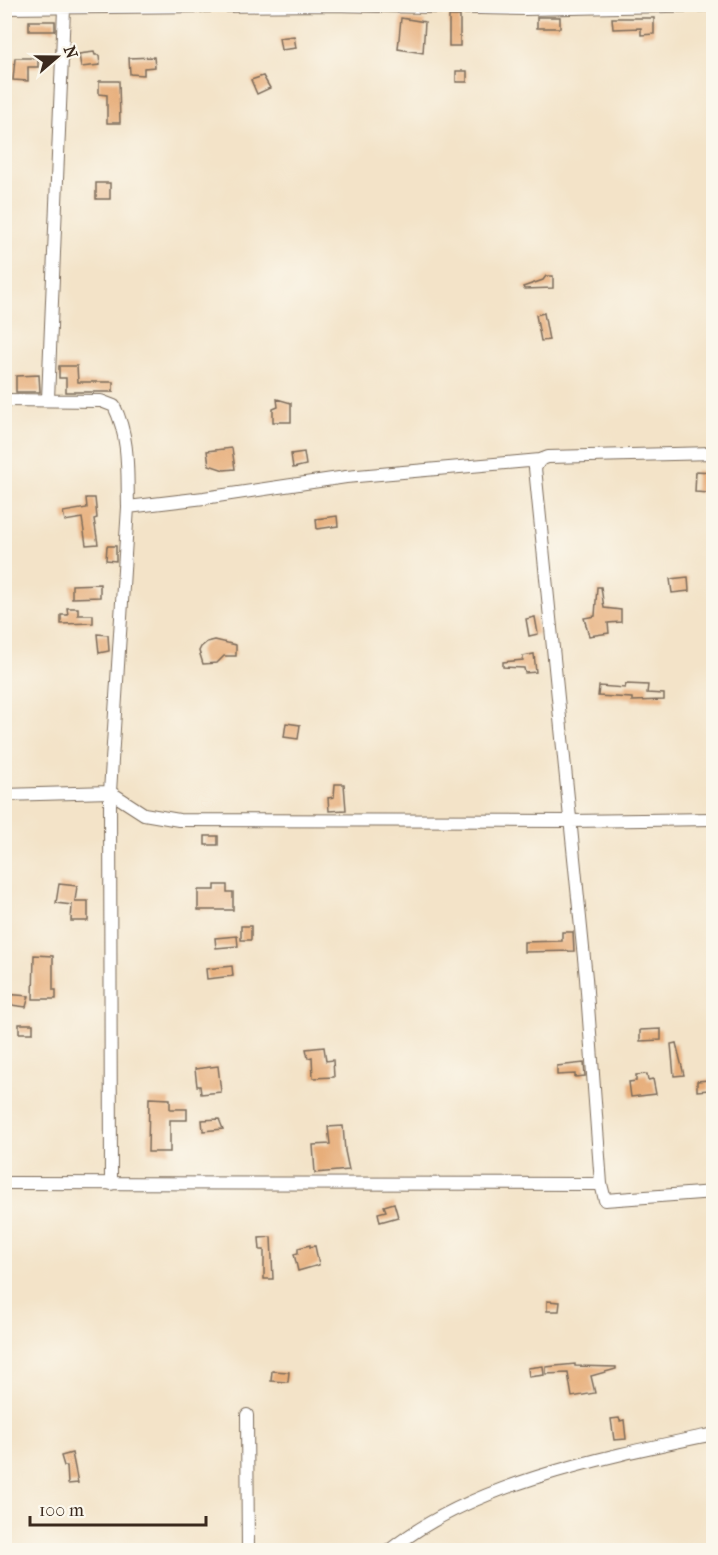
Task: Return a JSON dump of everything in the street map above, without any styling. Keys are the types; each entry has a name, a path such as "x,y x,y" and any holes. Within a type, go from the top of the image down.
{"street":[{"path":"4,8 330,5 525,9 602,5 714,5"},
{"path":"48,399 64,9"},
{"path":"4,400 101,401 114,406 122,422 127,454 128,507 110,792 111,1184"},
{"path":"128,507 346,477 540,460 548,457 714,453"},
{"path":"540,460 535,468 586,978 601,1184 606,1200 714,1192"},
{"path":"4,795 110,792 144,814 179,820 714,819"},
{"path":"4,1183 601,1184"},
{"path":"247,1415 248,1551"},
{"path":"390,1551 403,1540 446,1514 499,1490 555,1472 642,1449 714,1434"}],"building":[{"path":"449,16 460,16 460,46 449,46"},
{"path":"537,17 560,17 560,28 537,28"},
{"path":"401,18 425,22 423,53 398,49"},
{"path":"612,18 654,18 654,34 641,35 641,28 613,29"},
{"path":"29,21 55,21 55,31 29,31"},
{"path":"294,36 296,48 281,50 279,38"},
{"path":"94,52 95,55 99,55 100,65 81,67 79,54"},
{"path":"154,57 155,67 144,68 144,75 130,74 129,58"},
{"path":"15,58 38,58 38,67 28,67 28,81 13,80"},
{"path":"456,71 467,71 467,82 456,82"},
{"path":"263,76 270,88 257,94 251,80"},
{"path":"99,81 119,81 120,123 107,123 107,95 99,94"},
{"path":"96,183 110,183 110,199 96,199"},
{"path":"546,276 553,276 553,288 524,289 523,287 543,280"},
{"path":"544,313 549,340 541,341 536,315"},
{"path":"59,366 77,366 78,382 113,382 113,392 66,392 66,378 59,378"},
{"path":"39,375 40,392 16,392 16,376"},
{"path":"277,399 291,403 291,422 273,422 273,409 278,407"},
{"path":"232,448 235,469 224,470 209,465 207,451"},
{"path":"304,452 306,465 293,468 291,454"},
{"path":"696,471 711,472 710,493 695,492"},
{"path":"86,498 95,498 97,518 94,519 98,544 86,545 82,518 65,521 63,512 87,508"},
{"path":"337,516 338,526 317,529 316,519"},
{"path":"107,546 116,546 116,561 106,560"},
{"path":"688,577 689,591 672,593 670,579"},
{"path":"100,584 100,597 72,598 72,585"},
{"path":"597,587 601,587 604,608 621,610 621,622 608,623 609,633 589,636 584,618 595,616"},
{"path":"67,608 78,608 78,615 93,615 93,623 61,624 61,615 68,615"},
{"path":"535,617 538,634 529,636 526,619"},
{"path":"97,634 108,635 109,651 99,653"},
{"path":"215,640 236,645 236,656 224,656 217,663 203,664 199,651 201,647"},
{"path":"534,654 536,672 525,673 524,668 503,667 503,662 523,660 523,656"},
{"path":"626,684 648,685 647,693 664,694 664,700 632,701 632,698 598,696 599,686 625,688"},
{"path":"286,723 300,725 298,739 284,737"},
{"path":"335,784 344,784 346,810 329,811 328,798 334,797"},
{"path":"205,836 218,836 218,845 205,845"},
{"path":"59,884 77,886 75,901 88,901 88,921 71,921 72,905 56,903"},
{"path":"215,885 227,885 227,892 233,892 233,910 198,910 198,890 215,890"},
{"path":"241,926 251,926 251,940 241,940"},
{"path":"562,932 573,932 574,951 524,952 524,942 562,941"},
{"path":"237,936 238,946 216,948 215,938"},
{"path":"34,955 53,956 53,990 56,990 56,999 33,999"},
{"path":"232,966 233,976 207,979 206,969"},
{"path":"4,994 29,996 26,1007 4,1004"},
{"path":"19,1024 33,1024 33,1033 19,1033"},
{"path":"661,1029 661,1040 640,1041 640,1030"},
{"path":"676,1043 684,1075 674,1076 671,1044"},
{"path":"324,1047 326,1061 333,1060 334,1077 313,1078 312,1057 308,1058 306,1049"},
{"path":"584,1063 585,1076 557,1075 557,1066"},
{"path":"218,1066 221,1092 201,1094 200,1086 197,1086 195,1069"},
{"path":"647,1074 648,1080 653,1079 656,1094 631,1097 629,1082 636,1081 636,1075"},
{"path":"709,1080 709,1090 697,1091 697,1081"},
{"path":"149,1098 170,1099 170,1109 187,1109 187,1120 170,1120 170,1152 148,1152"},
{"path":"219,1119 223,1129 203,1131 202,1120"},
{"path":"343,1126 349,1170 315,1173 313,1145 330,1144 328,1127"},
{"path":"394,1203 398,1217 380,1222 378,1213 386,1211 384,1206"},
{"path":"271,1237 273,1279 264,1279 264,1250 260,1250 259,1238"},
{"path":"310,1245 310,1247 315,1246 319,1265 298,1271 294,1254 298,1253 298,1248"},
{"path":"547,1301 560,1302 559,1311 547,1311"},
{"path":"575,1364 575,1366 616,1367 616,1369 591,1376 595,1393 572,1397 568,1373 546,1374 546,1367"},
{"path":"543,1366 544,1375 529,1377 528,1368"},
{"path":"272,1371 289,1372 288,1382 271,1381"},
{"path":"619,1418 620,1421 624,1420 626,1439 614,1440 611,1419"},
{"path":"72,1453 78,1483 68,1484 67,1466 64,1466 61,1456"}]}
